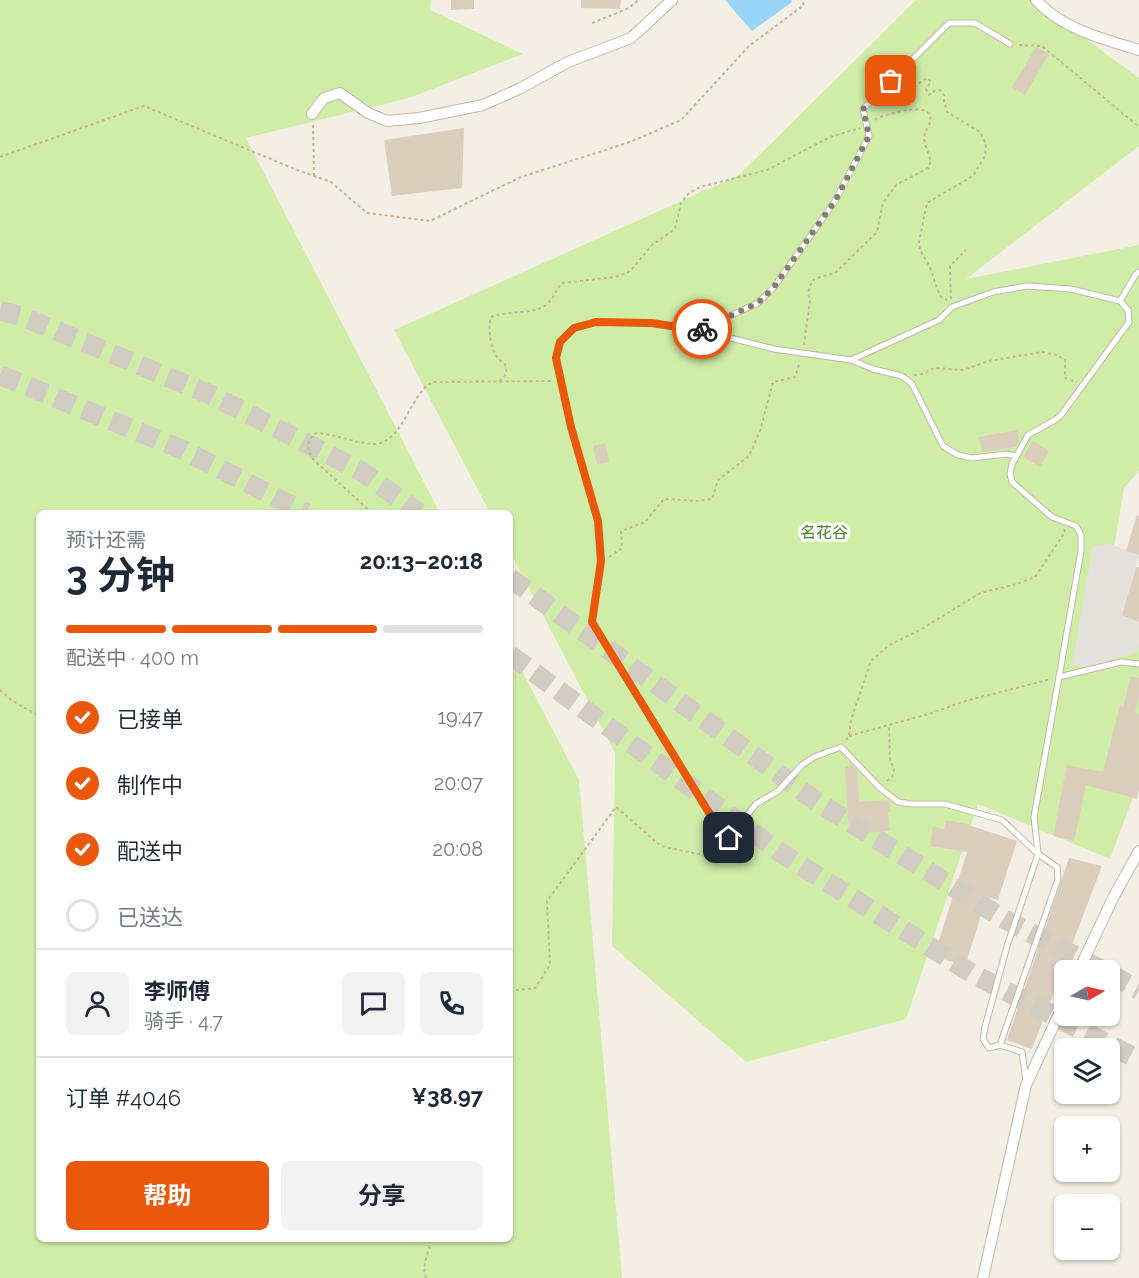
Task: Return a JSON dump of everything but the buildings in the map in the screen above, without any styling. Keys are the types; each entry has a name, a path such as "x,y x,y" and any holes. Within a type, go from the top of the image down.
{"street":[{"path":"312,114 324,98 340,93 368,113 387,121 419,118 483,105 519,89 568,62 631,38 672,0"},
{"path":"1036,0 1076,28 1096,37 1139,50"},
{"path":"1084,960 1114,896 1139,851"},
{"path":"983,1278 1026,1085 1054,1025"}],"lane":[{"path":"699,330 758,303 774,287 835,201 869,136 864,126 863,109 949,22 975,23 1010,44"},
{"path":"1120,301 1139,272"},
{"path":"852,360 939,320 952,308 993,292 1027,286 1071,289 1120,301 1128,310 1129,322 1061,415 1029,435 1012,464 1010,474 1012,482 1052,517 1076,526 1081,536 1081,551 1034,818 1038,854 1007,946 983,1039 989,1048 1000,1045 1022,1052 1026,1085"},
{"path":"1000,1045 1058,879 1057,867 1038,854 1002,820 945,804 898,802 879,787 840,747 814,757 802,765 778,791 756,804 729,838 711,816 592,622 601,561 598,521 571,427 556,358 560,342 574,328 596,322 651,323 699,330 774,349 852,360 873,369 902,376 912,384 943,446 958,455 972,458 1007,454 1016,456"},
{"path":"1059,677 1121,662 1139,664"}],"path":[{"path":"592,23 630,8 638,0"},
{"path":"0,157 144,106 331,182 368,213 430,221 521,177 630,142 681,120 749,46 804,4 801,0"},
{"path":"1010,44 1042,46 1139,127"},
{"path":"891,81 902,80 913,87 927,78 931,82 926,89 929,95 940,90 944,95 947,112 980,132 986,144 985,156 973,176 927,203 919,242 920,250 930,267 941,297 947,300 952,308"},
{"path":"874,99 888,103 912,102 915,99 882,90"},
{"path":"499,381 506,376 507,370 505,364 499,361 493,350 489,323 491,317 503,312 522,312 544,307 553,298 558,286 563,283 615,277 627,273 652,245 675,229 681,203 689,193 700,187 767,170 830,137 864,126 882,115 918,109 925,110 929,114 931,120 924,138 931,161 928,168 896,185 883,203 877,232 835,273 812,281 808,293 810,300 806,342 800,352 801,360 795,377 773,382 760,431 749,456 718,480 712,499 699,501 664,499 645,522 621,531 622,548 601,561"},
{"path":"312,114 314,176"},
{"path":"857,121 864,126"},
{"path":"952,308 951,266 966,250"},
{"path":"902,376 923,374 934,368 963,370 988,361 1042,352 1057,355 1065,360 1065,378 1078,383"},
{"path":"369,510 313,459 307,448 311,437 316,433 371,444 382,443 393,436 423,388 434,382 561,381"},
{"path":"840,747 849,736 851,720 871,661 889,645 920,630 980,593 1035,577 1065,532 1062,521"},
{"path":"849,736 932,713 962,702 1059,677"},
{"path":"0,690 11,700 36,714"},
{"path":"879,787 892,777 894,770 890,759 889,725"},
{"path":"513,991 535,988 550,965 547,901 616,807 661,846 711,857 728,852 729,838"},
{"path":"426,1278 424,1268 430,1242"}],"green space":[{"path":"0,0 431,0 430,10 523,54 409,98 246,138 438,510 36,510 36,1242 513,1242 513,654 579,780 622,1278 0,1278"},
{"name":"名花谷","path":"916,0 1033,0 1139,78 1139,146 966,279 1139,245 1139,471 1124,488 1102,621 1139,635 1139,781 1110,859 978,804 906,1019 746,1062 612,946 615,753 513,558 513,510 488,510 394,330 739,175"}],"shaded area":[{"path":"1110,544 1139,555 1122,615 1139,622 1139,646 1137,652 1086,668 1072,664 1093,546"}],"water":[{"path":"725,0 791,0 792,2 752,31"}],"tunnel":[{"path":"0,311 21,316 209,394 361,471 415,510"},
{"path":"0,375 183,450 300,510"},
{"path":"513,580 816,801 1004,919 1083,960"},
{"path":"513,657 781,853 973,974 1139,1060"},
{"path":"1120,980 1139,990"}],"way so far":[{"path":"702,329 758,303 774,287 835,201 869,136 863,109 891,81"}],"route":[{"path":"702,329 651,323 596,322 574,328 560,342 556,358 571,427 598,521 601,561 592,622 711,816 729,838"}]}
